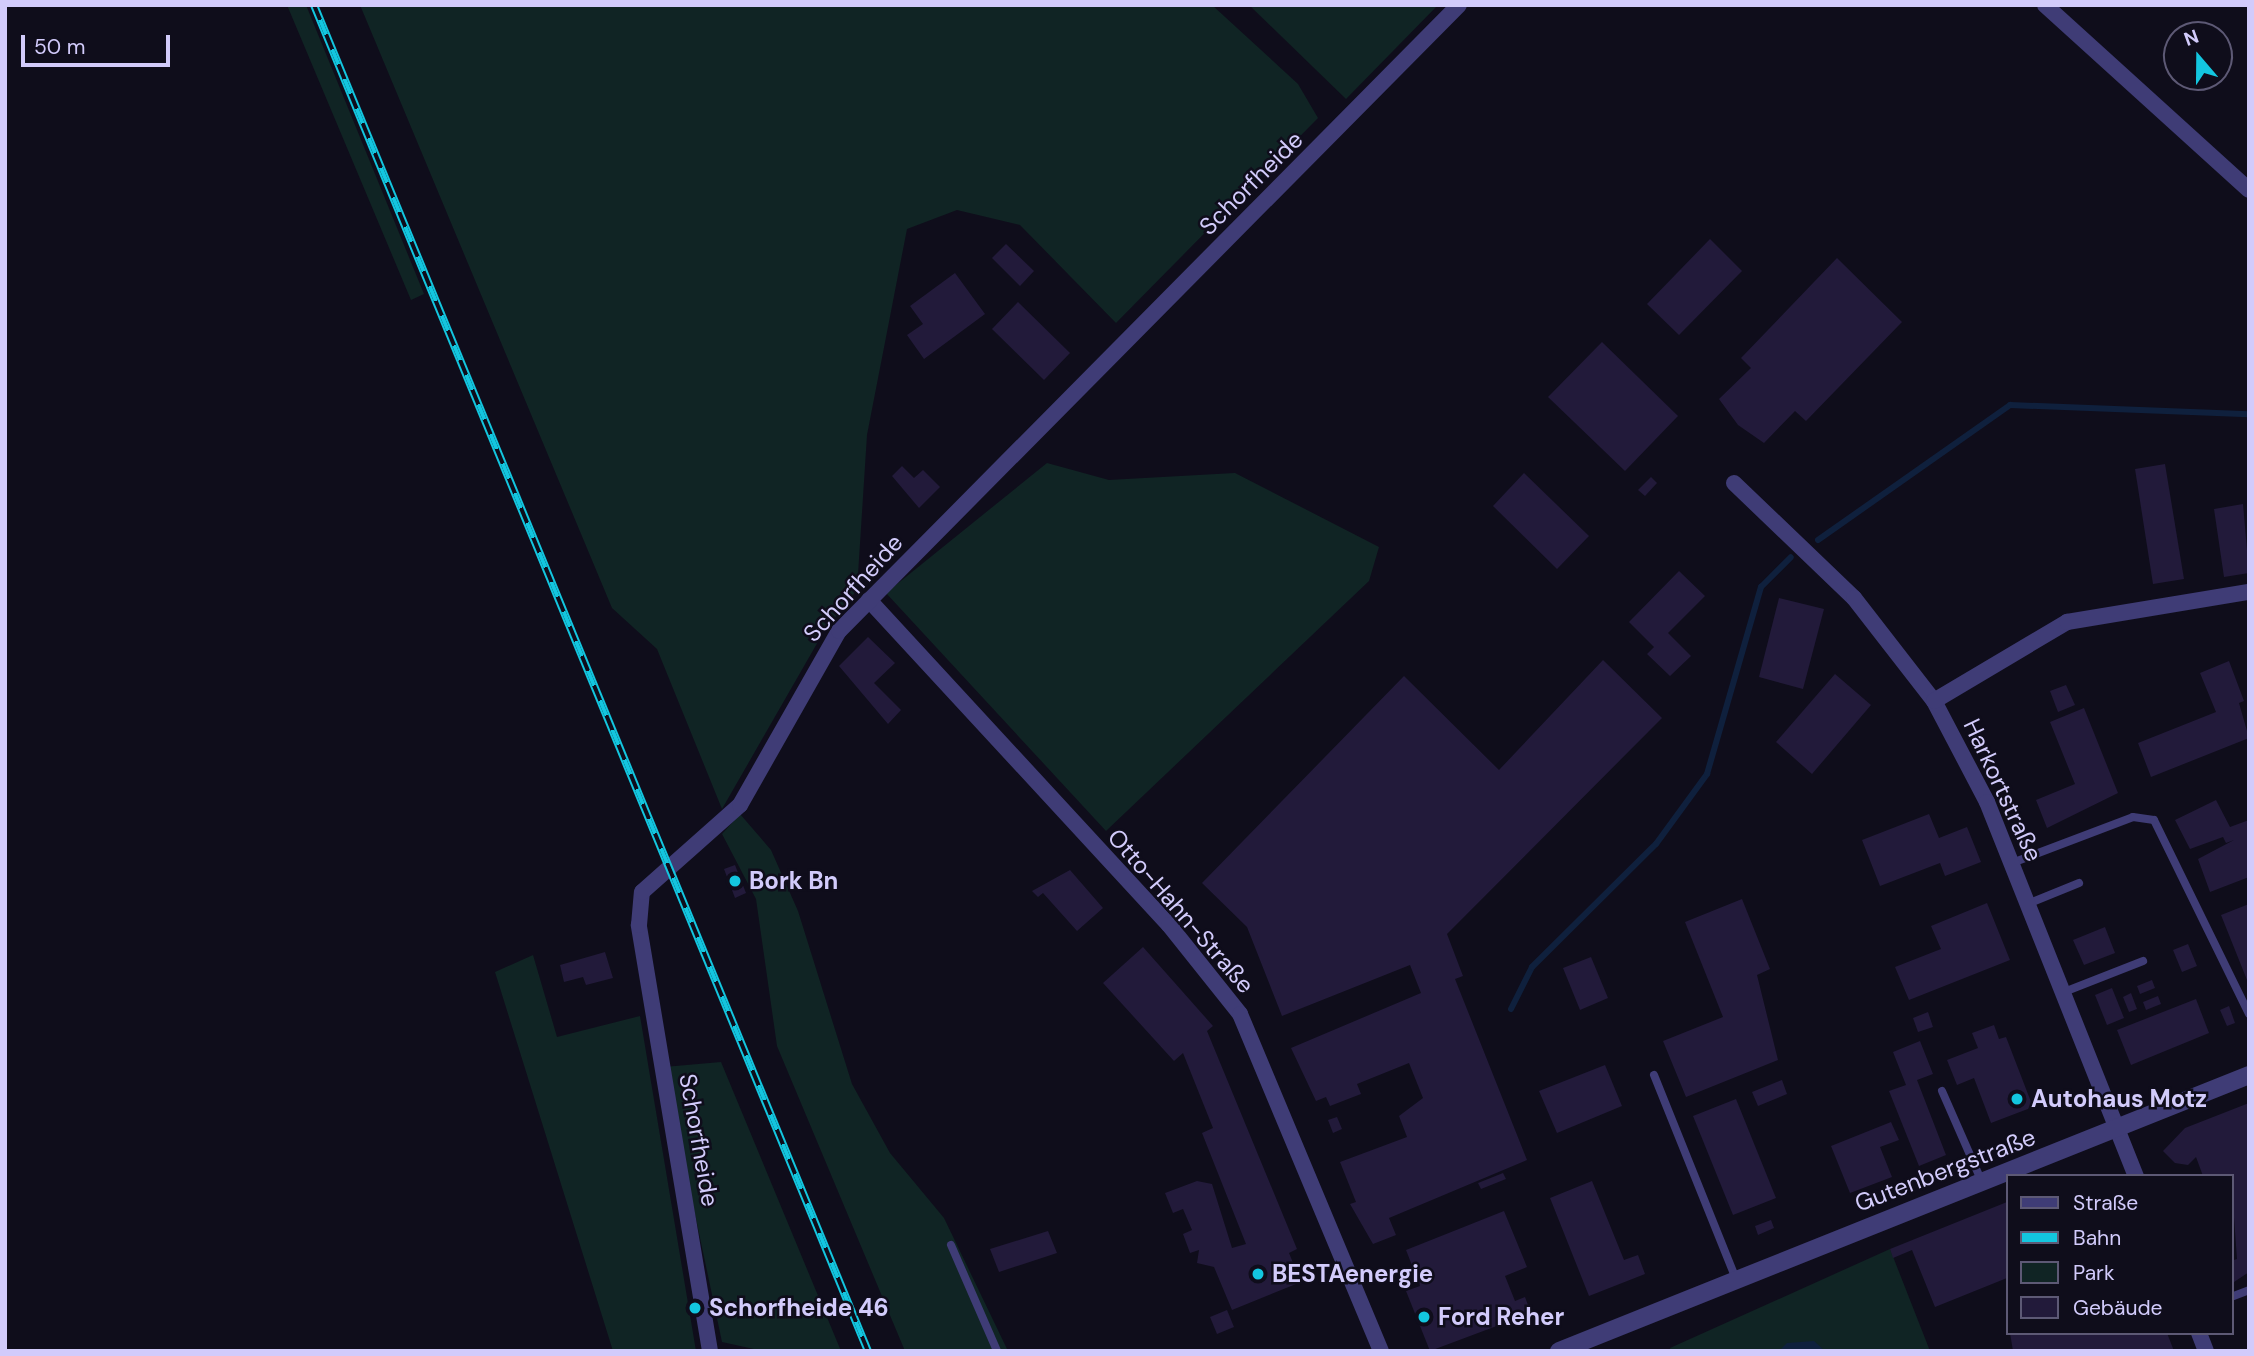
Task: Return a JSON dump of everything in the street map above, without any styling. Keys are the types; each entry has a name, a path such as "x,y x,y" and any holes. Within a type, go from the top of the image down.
{"street":[{"name":"Schorfheide","path":"710,1351 639,901 656,875 740,805 819,658 869,600 1459,5"},
{"path":"2045,5 2249,190"},
{"name":"Harkortstraße","path":"1734,483 1796,540 1895,644 1934,701 2030,903 2135,1174"},
{"path":"1934,701 2067,622 2249,592"},
{"name":"Otto-Hahn-Straße","path":"869,600 1161,916 1233,1005 1381,1351"},
{"name":"Gutenbergstraße","path":"1559,1351 2249,1075"}],"lane":[{"path":"2012,863 2133,817 2154,820 2249,1014"},
{"path":"2030,903 2079,883"},
{"path":"2064,992 2143,961"},
{"path":"1654,1075 1736,1279"},
{"path":"1942,1091 1982,1182"},
{"path":"951,1245 997,1351"}],"green space":[{"path":"287,5 306,5 424,294 411,300"},
{"path":"360,5 1212,5 1298,84 1318,118 1116,323 1020,225 957,210 907,229 867,435 857,590 823,633 722,809 657,649 612,608"},
{"path":"1249,5 1438,5 1346,99"},
{"path":"1047,463 1109,480 1235,473 1379,547 1369,581 1106,831 886,593"},
{"path":"740,814 771,850 798,911 852,1084 890,1153 944,1218 1008,1351 905,1351 777,1046 756,899 722,834"},
{"path":"533,955 557,1037 640,1016 696,1351 613,1351 495,972"},
{"path":"721,1062 841,1351 763,1351 722,1342 664,1067"},
{"path":"1890,1249 1930,1351 1671,1351 1670,1348"}],"water":[{"path":"1814,1341 1825,1351 1779,1351 1787,1343"}],"building":[{"path":"1710,239 1742,271 1679,335 1647,304"},
{"path":"1006,244 1034,271 1020,286 992,258"},
{"path":"1837,258 1902,322 1806,421 1795,411 1764,443 1738,425 1719,399 1751,368 1741,358"},
{"path":"955,273 985,314 924,359 907,335 923,324 910,306"},
{"path":"1018,302 1070,353 1044,380 992,329"},
{"path":"1602,342 1678,416 1625,471 1548,397"},
{"path":"2165,464 2184,579 2153,584 2135,469"},
{"path":"902,466 914,478 923,470 940,487 919,508 892,476"},
{"path":"1524,473 1589,536 1557,569 1493,506"},
{"path":"1651,477 1657,483 1645,496 1638,490"},
{"path":"2243,504 2249,573 2224,577 2214,509"},
{"path":"1679,571 1705,596 1668,633 1691,656 1670,676 1647,654 1654,647 1629,622"},
{"path":"1779,598 1824,609 1803,689 1759,677"},
{"path":"868,637 895,663 874,683 901,710 888,724 839,666"},
{"path":"1603,660 1662,718 1447,934 1463,976 1455,979 1527,1160 1389,1218 1396,1235 1373,1244 1350,1204 1356,1202 1340,1162 1407,1137 1399,1116 1423,1098 1409,1063 1357,1084 1361,1094 1330,1106 1326,1097 1316,1101 1291,1048 1421,993 1410,965 1282,1016 1247,927 1202,883 1404,676 1499,770"},
{"path":"2229,661 2244,701 2239,703 2249,738 2151,777 2138,743 2216,712 2200,673"},
{"path":"1835,674 1871,705 1812,774 1776,742"},
{"path":"2066,685 2075,705 2058,712 2050,691"},
{"path":"2084,708 2118,793 2047,828 2036,800 2075,784 2050,722"},
{"path":"2216,800 2230,827 2249,820 2249,877 2210,892 2198,859 2234,840 2226,843 2223,837 2190,849 2175,820"},
{"path":"1929,814 1939,838 1967,827 1981,862 1945,876 1940,863 1880,886 1862,840"},
{"name":"Bork Bn","path":"735,865 746,893 735,898 724,869"},
{"path":"1070,870 1103,908 1077,931 1043,893 1038,897 1032,891"},
{"path":"1742,899 1770,969 1757,975 1778,1060 1686,1097 1663,1041 1723,1017 1685,922"},
{"path":"1987,903 2010,960 1909,1000 1895,967 1941,949 1931,926"},
{"path":"2249,904 2249,985 2221,915"},
{"path":"2105,927 2115,953 2084,965 2073,940"},
{"path":"2188,944 2197,966 2182,972 2173,950"},
{"path":"1143,947 1213,1026 1207,1031 1297,1249 1289,1253 1301,1282 1232,1310 1214,1267 1197,1263 1199,1250 1190,1253 1183,1234 1192,1230 1183,1209 1173,1213 1165,1193 1197,1181 1212,1184 1232,1248 1246,1244 1202,1133 1213,1128 1183,1053 1174,1061 1103,983"},
{"path":"605,952 613,978 586,985 583,977 564,982 560,965"},
{"path":"1591,957 1608,998 1580,1010 1563,968"},
{"path":"2152,980 2155,988 2140,994 2137,986"},
{"path":"2112,988 2124,1018 2107,1025 2095,995"},
{"path":"2131,993 2137,1009 2129,1012 2123,997"},
{"path":"2158,996 2161,1004 2146,1010 2143,1002"},
{"path":"2196,999 2209,1033 2131,1065 2117,1030"},
{"path":"2229,1006 2235,1023 2227,1026 2220,1010"},
{"path":"1928,1012 1933,1027 1918,1032 1913,1018"},
{"path":"1994,1025 1999,1039 2006,1037 2033,1107 1991,1123 1974,1078 1957,1085 1947,1060 1978,1048 1972,1033"},
{"path":"1920,1041 1933,1074 1917,1080 1946,1155 1919,1166 1889,1091 1906,1085 1893,1052"},
{"path":"1605,1065 1622,1106 1557,1133 1539,1091"},
{"path":"1782,1080 1787,1094 1758,1106 1752,1092"},
{"path":"1736,1099 1776,1198 1733,1215 1693,1116"},
{"path":"2249,1103 2249,1272 2233,1283 2233,1260 2237,1259 2233,1174 2202,1174 2196,1157 2188,1165 2175,1163 2163,1151 2185,1128"},
{"path":"1337,1117 1342,1129 1333,1133 1328,1120"},
{"path":"1891,1122 1899,1140 1880,1147 1892,1177 1850,1193 1831,1146"},
{"path":"1503,1173 1506,1179 1481,1189 1478,1183"},
{"path":"1592,1181 1624,1260 1638,1255 1645,1274 1589,1296 1550,1198"},
{"path":"2006,1202 2006,1278 1935,1307 1912,1250 1893,1258 1890,1249"},
{"path":"1504,1211 1527,1267 1505,1276 1515,1301 1525,1297 1531,1313 1430,1351 1406,1291 1420,1286 1406,1250"},
{"path":"1771,1220 1774,1228 1758,1235 1755,1226"},
{"path":"1048,1231 1057,1253 999,1272 990,1249"},
{"path":"1227,1310 1234,1327 1217,1334 1210,1317"},
{"path":"2010,1335 2168,1335 2174,1351 2013,1351"}],"waterway":[{"path":"1818,540 2010,405 2249,414"},
{"path":"1511,1009 1532,967 1656,844 1707,774 1761,587 1791,557"}],"railway":[{"path":"314,5 868,1351"}],"place":[{"name":"Bork Bn","path":"735,881"},
{"name":"Autohaus Motz","path":"2017,1099"},
{"name":"BESTAenergie","path":"1258,1274"},
{"name":"Schorfheide 46","path":"695,1308"},
{"name":"Ford Reher","path":"1424,1317"}]}
